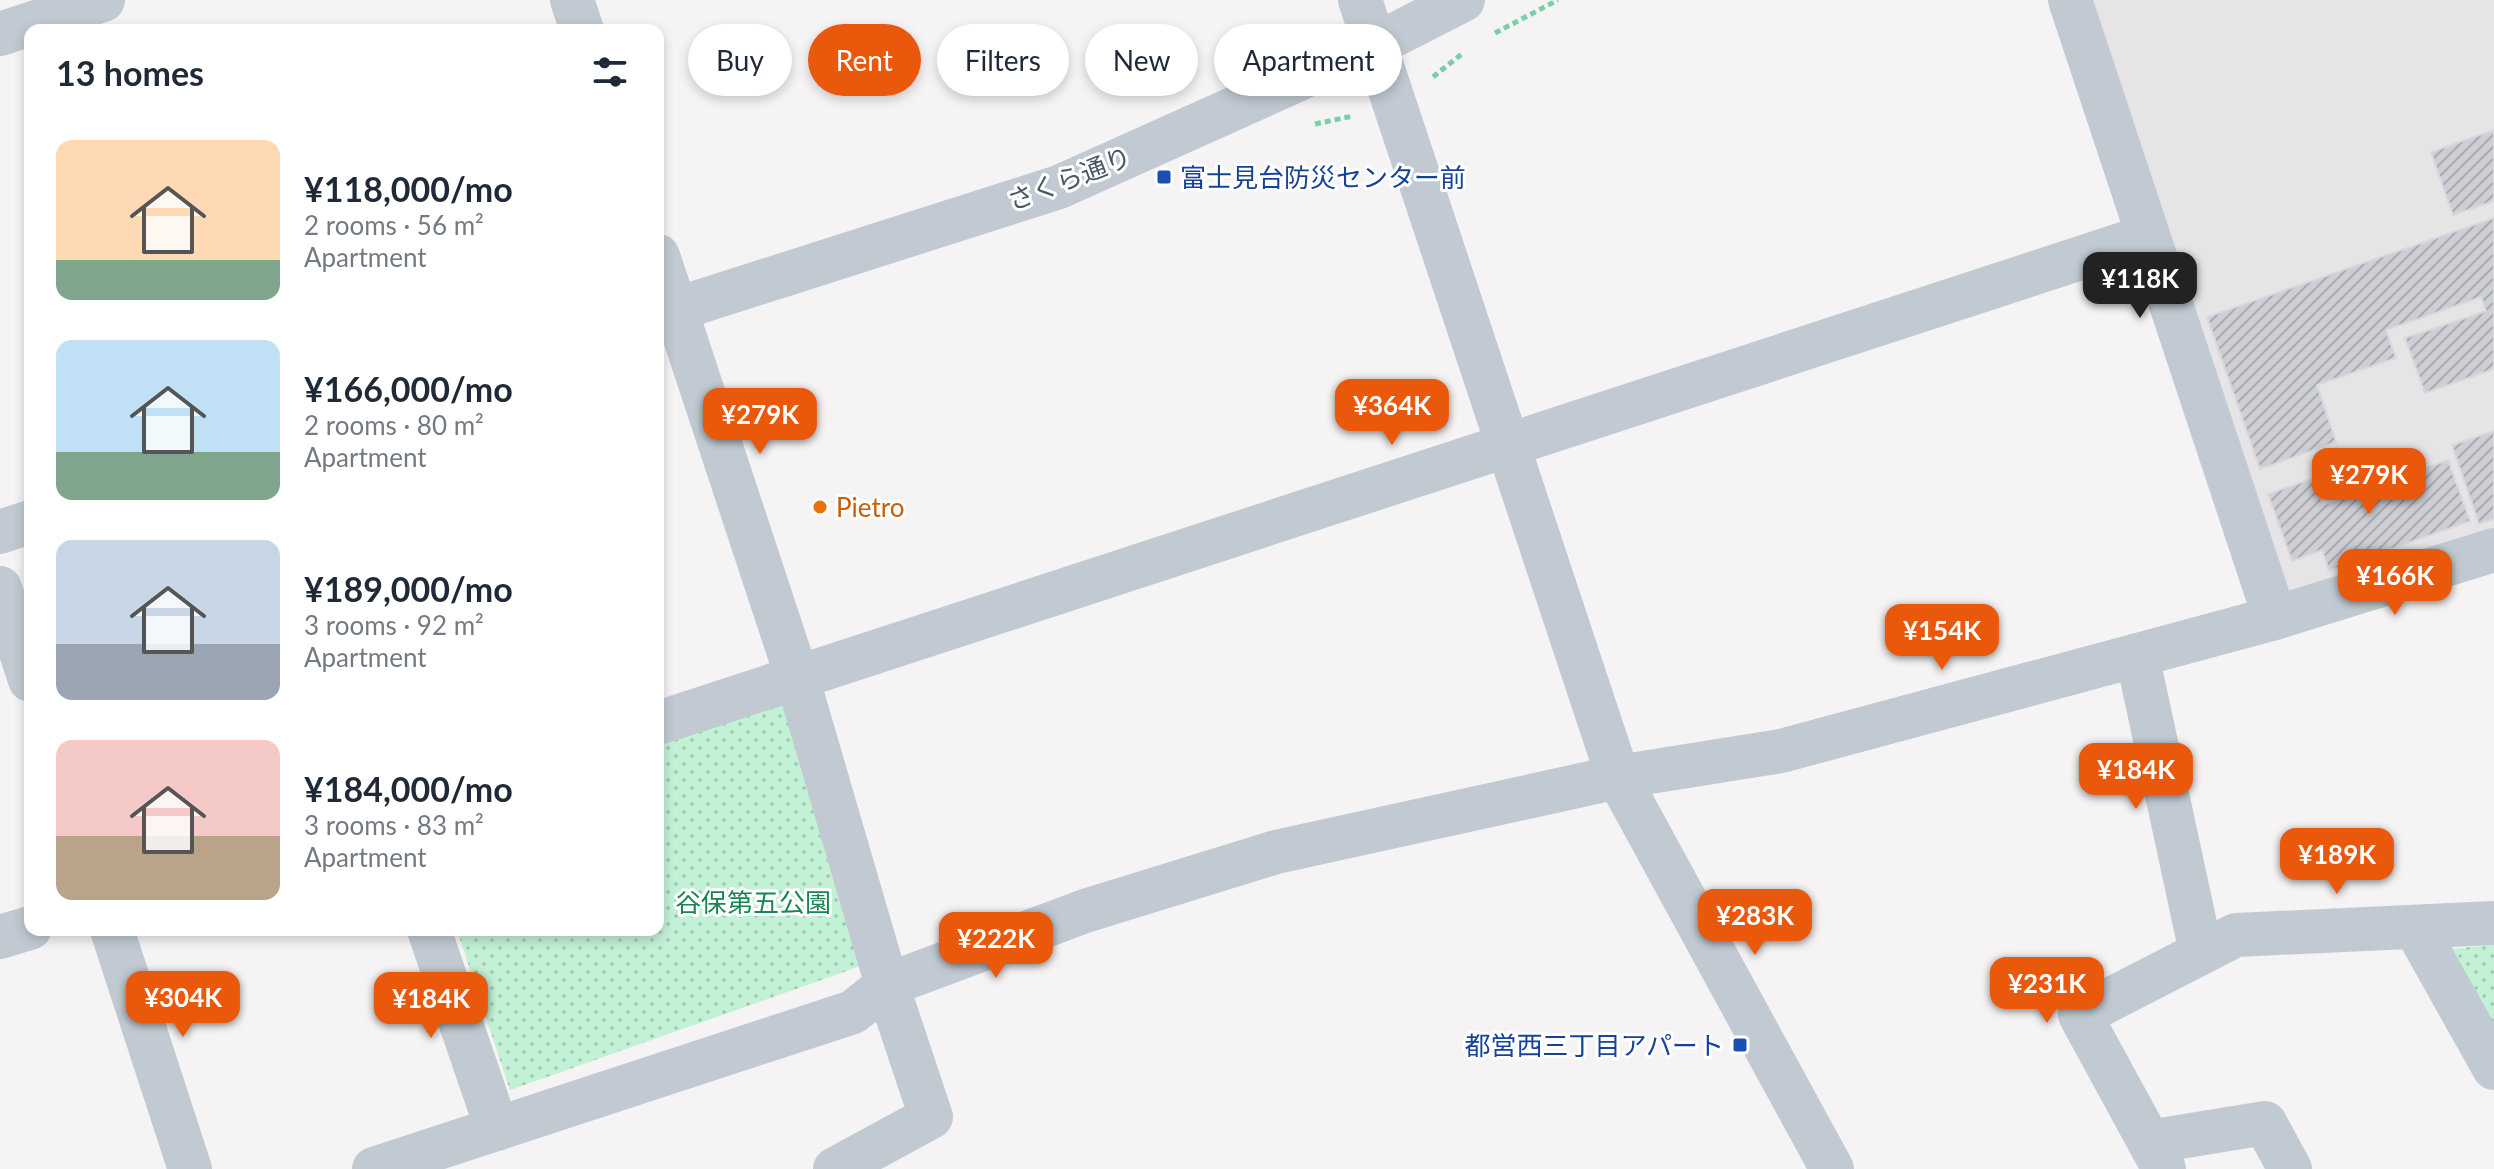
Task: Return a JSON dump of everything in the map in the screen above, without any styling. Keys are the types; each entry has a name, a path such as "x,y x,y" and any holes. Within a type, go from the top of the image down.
{"street":[{"path":"0,34 56,7 103,0"},
{"path":"572,0 580,24"},
{"path":"1360,0 1368,24"},
{"name":"さくら通り","path":"1402,31 1463,0"},
{"path":"2070,0 2275,618"},
{"name":"さくら通り","path":"667,312 1059,187 1262,96"},
{"path":"1392,96 1618,777 1832,1169"},
{"path":"664,721 2148,236"},
{"path":"667,312 797,677 887,985 931,1117 835,1169"},
{"path":"0,532 24,524"},
{"path":"374,1169 853,1012 887,985 1085,911 1276,852 1618,777 1781,751 2275,618 2494,550"},
{"path":"0,588 24,662"},
{"path":"2137,655 2201,952"},
{"path":"2290,1169 2265,1123 2156,1155 2080,1015 2236,935 2494,923"},
{"path":"2415,927 2494,1068"},
{"path":"0,937 24,930"},
{"path":"114,936 190,1169"},
{"path":"431,936 497,1129"}],"path":[{"path":"1485,37 1558,0"},
{"path":"1420,87 1473,44"},
{"path":"1325,122 1362,114"}],"shaded area":[{"path":"2078,0 2494,0 2494,539 2281,613"}],"green space":[{"name":"谷保第五公園","path":"785,689 872,962 510,1090 459,936 664,936 664,728"},
{"path":"2494,945 2494,1048 2440,950"}],"building":[{"path":"2494,130 2494,201 2453,215 2431,152"},
{"path":"2494,218 2494,369 2425,393 2405,338 2486,311 2481,297 2386,330 2396,358 2317,385 2336,442 2260,469 2207,317"},
{"path":"2494,431 2494,519 2479,524 2452,445"},
{"path":"2448,460 2470,521 2329,571 2322,550 2292,561 2268,494 2314,478 2323,505"}],"place":[{"name":"富士見台防災センター前","path":"1164,177"},
{"name":"Pietro","path":"820,507"},
{"name":"都営西三丁目アパート","path":"1740,1045"}]}
